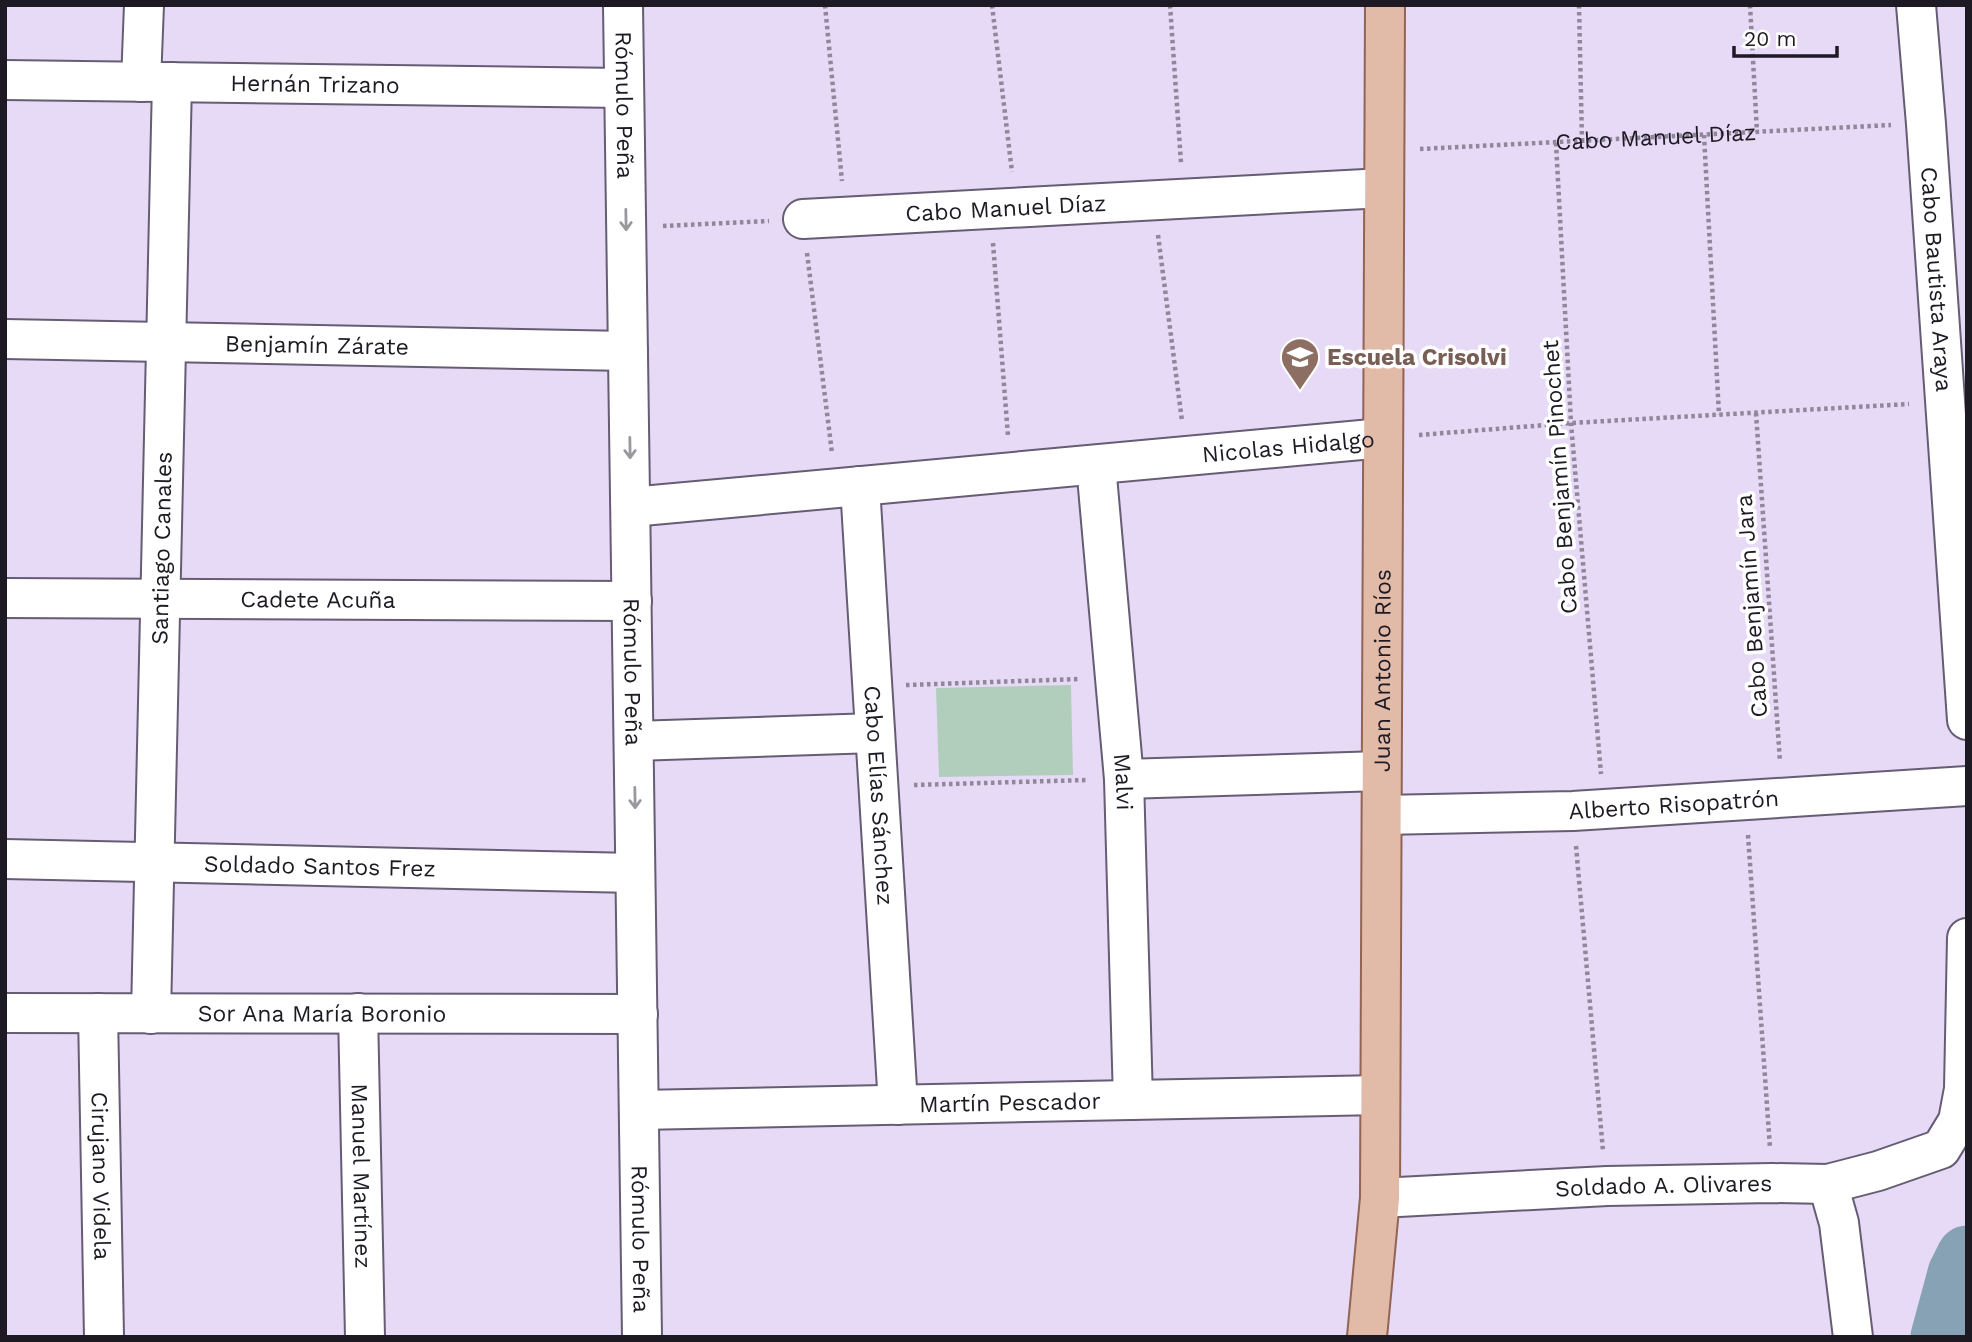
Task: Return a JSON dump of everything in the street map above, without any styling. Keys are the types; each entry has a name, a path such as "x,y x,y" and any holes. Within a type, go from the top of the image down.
{"main road":[{"name":"Juan Antonio Ríos","path":"1367,1337 1380,1198 1385,5"}],"street":[{"name":"Santiago Canales","path":"144,5 157,82 166,342 151,1014"},
{"name":"Rómulo Peña","path":"623,5 642,1337"},
{"name":"Cabo Bautista Araya","path":"1916,5 1967,720"},
{"name":"Hernán Trizano","path":"5,80 624,88"},
{"name":"Cabo Manuel Díaz","path":"803,219 1169,200 1385,170"},
{"name":"Benjamín Zárate","path":"5,339 628,351"},
{"name":"Nicolas Hidalgo","path":"631,507 1383,438"},
{"name":"Malvi","path":"1096,465 1124,779 1133,1100"},
{"name":"Cabo Elías Sánchez","path":"849,487 872,686 898,1105"},
{"name":"Cadete Acuña","path":"5,598 632,601"},
{"path":"634,741 875,733"},
{"path":"1124,779 1381,771"},
{"name":"Alberto Risopatrón","path":"1382,815 1588,809 1967,786"},
{"name":"Soldado Santos Frez","path":"5,859 635,873"},
{"name":"Soldado A. Olivares","path":"1380,1198 1606,1186 1828,1184 1878,1171 1941,1149 1958,1121 1964,1089 1967,938"},
{"name":"Sor Ana María Boronio","path":"5,1013 638,1014"},
{"name":"Cirujano Videla","path":"98,1013 104,1337"},
{"name":"Manuel Martínez","path":"358,1013 365,1337"},
{"name":"Martín Pescador","path":"639,1110 1380,1095"},
{"path":"1828,1184 1839,1223 1853,1337"}],"path":[{"path":"825,5 845,217"},
{"path":"992,5 1003,209 1011,472"},
{"path":"1170,5 1169,200 1186,456"},
{"path":"1579,5 1581,141"},
{"path":"1750,5 1756,132"},
{"name":"Cabo Manuel Díaz","path":"1385,170 1556,143 1926,124"},
{"path":"1704,135 1718,415"},
{"name":"Cabo Benjamín Pinochet","path":"1556,143 1606,1186"},
{"path":"626,228 803,219 849,487"},
{"name":"Nicolas Hidalgo","path":"1383,438 1571,423 1946,402"},
{"name":"Cabo Benjamín Jara","path":"1756,413 1772,1183"},
{"path":"872,686 1115,677"},
{"path":"878,786 1124,779"}],"green space":[{"path":"1071,685 1073,775 939,777 936,688"}],"waterway":[{"path":"1941,1337 1958,1274 1967,1256"}],"place":[{"name":"Escuela Crisolvi","path":"1300,391"}]}
